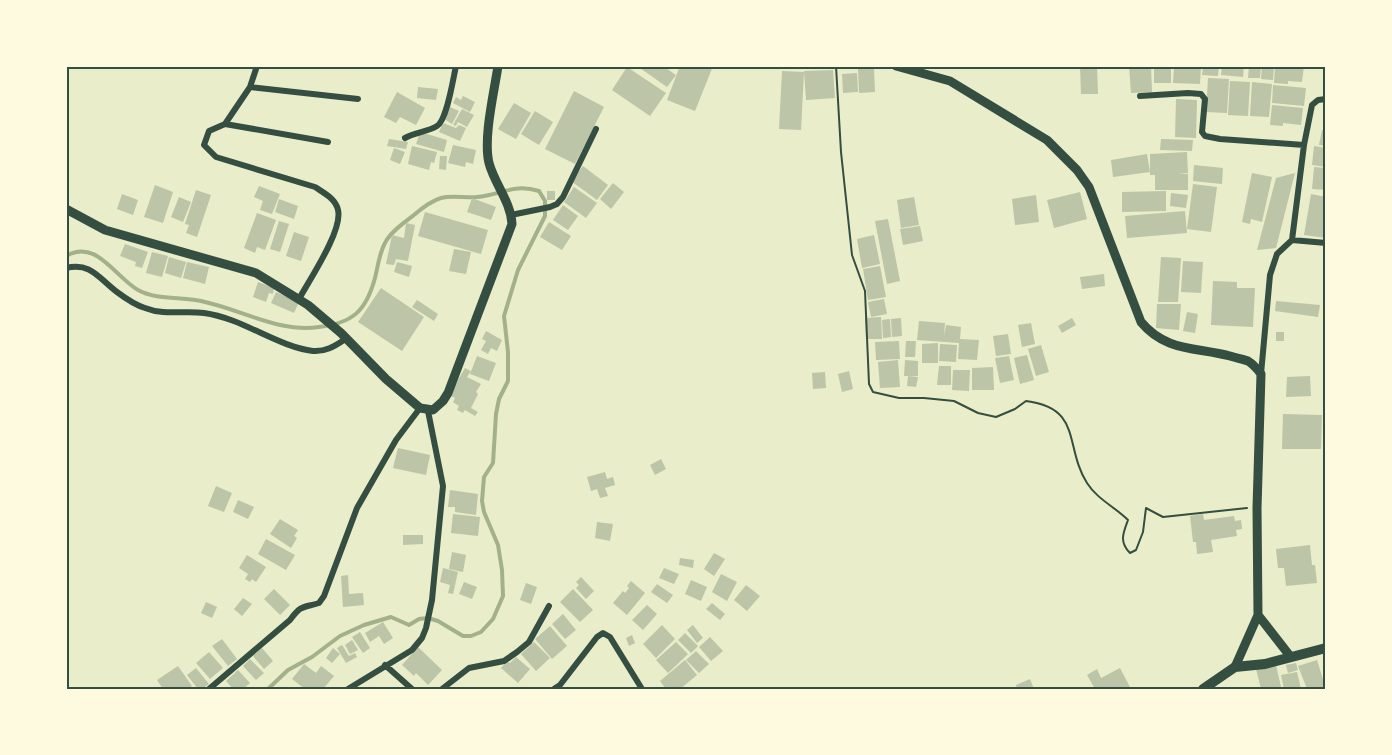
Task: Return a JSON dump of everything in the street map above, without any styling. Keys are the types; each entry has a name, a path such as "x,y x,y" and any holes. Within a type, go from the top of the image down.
{"highway":[{"path":"1203,689 1235,667 1265,664 1326,648"}],"main road":[{"path":"66,208 105,230 256,273 308,305 344,336 386,379 424,409 439,406 448,393 509,234 510,210 496,181 489,160 488,148 498,66"},
{"path":"896,66 950,81 1047,140 1077,170 1089,187 1141,322 1149,333 1182,348 1217,352 1249,362 1261,374 1257,508 1258,615 1235,667"},
{"path":"1258,615 1290,656"}],"street":[{"path":"225,124 250,87 257,66"},
{"path":"405,138 439,126 445,112 456,66"},
{"path":"250,87 358,99"},
{"path":"1140,96 1188,93 1204,96 1202,132 1205,136 1304,145"},
{"path":"1261,374 1270,275 1277,254 1292,240 1304,145 1312,105 1318,100 1326,99"},
{"path":"299,299 335,232 339,220 338,207 329,196 315,187 216,157 204,145 208,131 225,124 328,142"},
{"path":"510,210 533,211 557,204 563,197 596,129"},
{"path":"1292,240 1326,243"},
{"path":"66,268 81,266 88,268 99,275 116,292 146,309 165,313 202,312 220,316 313,351 329,350 344,336"},
{"path":"348,689 417,645 426,628 443,486 424,409"},
{"path":"209,689 307,604 319,603 324,596 357,508 396,440 424,409"},
{"path":"442,689 469,668 504,661 518,652 529,642 549,606"},
{"path":"554,689 560,685 597,637 603,633 610,637 642,689"},
{"path":"385,665 412,689"}],"path":[{"path":"836,66 841,152 852,255 865,291 868,384 873,392 899,398 954,401 978,413 996,417 1015,409 1026,401 1056,409 1065,421 1082,474 1089,486 1128,520 1122,536 1124,547 1130,553 1136,550 1143,532 1146,508 1163,517 1257,508"}],"building":[{"path":"637,66 663,66 676,75 667,87"},
{"path":"680,66 713,66 695,111 667,100"},
{"path":"1080,66 1097,66 1098,94 1081,94"},
{"path":"1129,66 1151,66 1152,92 1131,93"},
{"path":"1154,66 1171,66 1171,83 1154,83"},
{"path":"1174,66 1201,66 1200,84 1173,83"},
{"path":"1203,66 1219,66 1218,76 1202,75"},
{"path":"1222,66 1244,66 1243,77 1221,75"},
{"path":"1249,66 1261,66 1260,78 1248,78"},
{"path":"1262,66 1274,66 1273,80 1261,79"},
{"path":"1275,66 1304,66 1302,82 1274,83"},
{"path":"627,67 666,93 650,116 612,90"},
{"path":"874,68 875,92 859,93 858,69"},
{"path":"833,70 835,98 806,100 804,71"},
{"path":"782,71 804,72 801,130 779,129"},
{"path":"857,73 858,92 843,93 842,74"},
{"path":"1208,78 1229,79 1227,113 1206,112"},
{"path":"1230,81 1250,82 1248,116 1228,115"},
{"path":"1252,82 1272,84 1269,117 1250,116"},
{"path":"1273,85 1306,88 1304,106 1272,103"},
{"path":"418,87 438,89 436,100 417,98"},
{"path":"574,91 604,107 575,164 545,149"},
{"path":"397,92 425,108 416,125 400,117 396,123 384,117"},
{"path":"463,96 475,102 470,112 453,103 456,97 461,100"},
{"path":"1176,99 1197,100 1196,138 1175,137"},
{"path":"514,103 531,113 516,139 498,129"},
{"path":"1272,105 1303,108 1301,125 1283,123 1283,126 1270,125"},
{"path":"450,107 459,111 452,124 444,119"},
{"path":"462,109 474,115 467,127 458,122 456,126 453,125"},
{"path":"535,111 553,122 539,145 521,134"},
{"path":"443,123 456,128 459,125 466,128 460,141 439,132"},
{"path":"1322,130 1326,130 1326,146 1319,145"},
{"path":"420,132 447,140 444,152 416,144"},
{"path":"389,139 408,142 406,149 387,146"},
{"path":"1161,139 1193,140 1192,151 1160,150"},
{"path":"453,145 476,150 473,164 466,162 465,167 448,163"},
{"path":"412,146 437,152 429,170 408,164"},
{"path":"1314,146 1326,148 1326,167 1312,165"},
{"path":"394,148 405,152 400,164 390,160"},
{"path":"1187,152 1188,173 1178,174 1188,174 1188,190 1155,190 1155,175 1150,175 1150,154"},
{"path":"1147,154 1150,172 1113,177 1111,160"},
{"path":"440,156 447,156 446,170 439,169"},
{"path":"1194,165 1223,168 1222,184 1193,181"},
{"path":"583,166 608,185 597,200 571,181"},
{"path":"1314,167 1326,168 1326,190 1312,189"},
{"path":"1252,173 1272,177 1262,222 1251,219 1250,224 1242,222"},
{"path":"1295,173 1276,248 1257,250 1276,178"},
{"path":"613,183 624,192 611,209 600,199"},
{"path":"1193,184 1217,187 1211,232 1187,229"},
{"path":"155,185 173,192 163,223 144,217"},
{"path":"259,186 280,194 272,214 260,210 263,201 254,197"},
{"path":"574,187 597,203 586,218 564,202"},
{"path":"196,190 211,195 197,237 186,233 189,225 185,224"},
{"path":"547,191 555,191 555,200 547,200"},
{"path":"1166,191 1166,211 1122,212 1122,192"},
{"path":"1080,192 1087,219 1054,228 1047,200"},
{"path":"1171,193 1188,195 1186,208 1170,206"},
{"path":"122,194 138,200 133,215 117,209"},
{"path":"1311,194 1326,197 1326,238 1304,235"},
{"path":"1036,195 1039,222 1015,225 1012,199"},
{"path":"179,197 191,202 183,222 171,217"},
{"path":"914,197 919,225 901,228 897,200"},
{"path":"472,198 496,207 491,220 467,212"},
{"path":"279,199 298,206 294,219 275,212"},
{"path":"563,205 578,216 568,230 553,220"},
{"path":"1185,211 1187,233 1127,238 1125,216"},
{"path":"425,212 488,230 481,254 418,236"},
{"path":"257,213 276,220 265,250 257,247 255,253 244,248"},
{"path":"888,219 900,281 887,284 875,221"},
{"path":"279,221 289,224 280,252 270,249"},
{"path":"549,222 571,236 562,250 540,237"},
{"path":"406,223 415,225 408,261 396,259 394,265 386,264 392,235 404,238"},
{"path":"920,226 923,241 903,245 900,229"},
{"path":"294,232 309,237 301,261 286,256"},
{"path":"874,235 880,264 862,268 857,239"},
{"path":"125,244 148,252 142,268 135,266 136,262 120,256"},
{"path":"454,249 471,252 466,274 449,271"},
{"path":"152,252 168,256 162,277 146,273"},
{"path":"169,257 186,262 181,278 165,273"},
{"path":"1161,257 1181,258 1178,302 1158,302"},
{"path":"1183,261 1203,262 1201,293 1181,292"},
{"path":"187,262 209,267 205,284 183,278"},
{"path":"397,262 412,266 409,277 394,272"},
{"path":"880,266 886,297 868,300 863,269"},
{"path":"1104,274 1105,286 1082,289 1080,277"},
{"path":"1213,281 1237,282 1237,288 1255,288 1253,327 1211,325"},
{"path":"258,282 274,288 273,294 269,293 266,302 253,297"},
{"path":"381,288 424,317 402,351 358,322"},
{"path":"276,292 299,302 294,313 271,303"},
{"path":"884,299 887,314 871,317 868,302"},
{"path":"417,300 438,314 434,321 412,307"},
{"path":"1276,301 1320,305 1318,317 1275,311"},
{"path":"1157,304 1181,304 1179,330 1156,328"},
{"path":"1187,312 1198,314 1195,333 1183,331"},
{"path":"881,317 882,339 866,339 865,318"},
{"path":"901,318 902,336 892,337 891,319"},
{"path":"1072,318 1076,325 1062,333 1058,326"},
{"path":"890,319 891,337 883,338 882,320"},
{"path":"919,321 945,323 944,336 946,325 961,327 960,339 979,340 977,360 958,359 959,343 917,340"},
{"path":"1031,323 1035,344 1022,347 1018,325"},
{"path":"486,331 502,340 497,351 491,348 488,354 481,350 486,341 482,339"},
{"path":"1276,332 1284,332 1284,341 1276,341"},
{"path":"1008,334 1011,354 996,356 993,336"},
{"path":"899,341 900,359 876,360 875,342"},
{"path":"906,341 916,341 915,357 905,357"},
{"path":"938,343 938,363 922,363 922,344"},
{"path":"940,344 957,345 956,362 939,361"},
{"path":"1041,345 1049,372 1036,376 1028,349"},
{"path":"1027,355 1034,380 1020,384 1014,358"},
{"path":"477,356 496,363 489,381 470,374"},
{"path":"1009,356 1014,380 1000,383 995,358"},
{"path":"898,360 900,387 880,388 878,362"},
{"path":"905,360 918,361 918,376 904,376"},
{"path":"939,366 951,366 951,385 937,385"},
{"path":"993,367 994,390 972,390 972,368"},
{"path":"465,368 471,371 467,377 481,384 471,408 478,412 475,416 465,410 463,413 457,410 459,406 453,402 455,398 449,395"},
{"path":"953,370 970,370 969,391 952,390"},
{"path":"849,371 853,389 842,392 838,374"},
{"path":"825,372 826,388 813,389 812,373"},
{"path":"908,376 918,377 916,387 907,386"},
{"path":"1310,376 1311,396 1286,397 1287,377"},
{"path":"1283,414 1322,415 1321,449 1282,449"},
{"path":"398,448 430,455 426,475 393,468"},
{"path":"661,459 666,469 655,475 650,465"},
{"path":"605,472 607,479 613,477 615,485 605,488 608,496 600,498 597,489 591,491 587,477"},
{"path":"216,486 232,493 224,512 208,506"},
{"path":"450,490 478,494 476,515 455,512 455,507 448,507"},
{"path":"238,500 254,507 248,519 233,512"},
{"path":"453,514 480,517 478,536 451,533"},
{"path":"1203,514 1204,520 1234,516 1235,521 1241,520 1242,529 1236,530 1237,536 1211,540 1213,552 1197,554 1190,516"},
{"path":"280,519 298,530 294,536 297,538 291,548 270,534"},
{"path":"597,522 613,524 610,541 595,538"},
{"path":"403,535 423,535 423,544 403,545"},
{"path":"266,539 295,555 286,570 258,554"},
{"path":"1310,545 1317,583 1286,586 1284,568 1278,568 1276,549"},
{"path":"452,552 466,555 463,572 449,569"},
{"path":"714,553 725,559 714,576 704,569"},
{"path":"247,555 266,567 256,582 252,579 250,582 245,579 248,574 239,568"},
{"path":"680,558 694,560 693,568 679,565"},
{"path":"443,568 458,572 453,594 448,593 450,585 440,582"},
{"path":"664,568 679,574 674,584 659,578"},
{"path":"721,574 737,582 727,601 712,592"},
{"path":"348,575 349,594 363,593 364,605 343,607 341,576"},
{"path":"581,577 594,591 586,599 576,588 579,585 576,582"},
{"path":"691,580 707,587 701,601 685,594"},
{"path":"631,581 645,593 627,615 613,603 623,591 625,593"},
{"path":"464,582 477,587 472,599 459,594"},
{"path":"526,583 537,587 531,604 520,600"},
{"path":"657,584 673,595 667,603 651,592"},
{"path":"746,585 760,596 747,611 734,600"},
{"path":"274,589 290,605 280,615 264,599"},
{"path":"573,589 593,610 580,622 560,602"},
{"path":"243,598 252,604 242,616 234,609"},
{"path":"206,602 217,607 212,618 201,613"},
{"path":"712,603 725,614 720,620 706,609"},
{"path":"647,605 657,614 643,630 632,620"},
{"path":"563,614 576,630 565,639 552,624"},
{"path":"383,622 393,638 384,644 379,636 370,642 365,633"},
{"path":"662,625 675,639 656,658 643,644"},
{"path":"693,625 703,638 697,643 687,630"},
{"path":"550,626 567,646 552,659 535,639"},
{"path":"360,632 370,648 363,653 352,637"},
{"path":"685,633 698,646 691,653 678,640"},
{"path":"632,635 635,643 629,646 626,638"},
{"path":"710,637 723,651 711,661 699,647"},
{"path":"222,639 237,659 228,666 212,646"},
{"path":"352,640 358,650 350,654 345,645"},
{"path":"534,642 550,658 536,671 521,654"},
{"path":"676,642 688,654 668,673 656,660"},
{"path":"342,645 349,656 355,653 357,657 346,663 337,648"},
{"path":"418,647 442,670 428,685 416,673 414,676 402,665"},
{"path":"262,648 273,661 264,669 253,656"},
{"path":"333,648 340,654 332,663 326,658"},
{"path":"696,651 709,664 699,673 686,660"},
{"path":"209,652 223,668 210,679 196,663"},
{"path":"516,657 530,669 518,683 501,668 507,661 510,663"},
{"path":"250,659 264,673 256,680 243,666"},
{"path":"685,660 697,675 680,689 666,689 660,681"},
{"path":"1317,660 1326,689 1307,689 1298,666"},
{"path":"1296,663 1298,670 1288,673 1286,665"},
{"path":"304,664 316,673 321,666 334,676 323,689 305,689 292,679"},
{"path":"1276,665 1281,687 1261,689 1256,669"},
{"path":"178,666 192,686 188,689 163,689 157,680"},
{"path":"196,668 209,684 202,689 198,689 187,675"},
{"path":"1120,668 1131,689 1095,689 1087,675 1097,669 1101,678"},
{"path":"238,670 250,683 243,689 233,689 226,681"},
{"path":"1297,672 1301,689 1284,689 1281,675"},
{"path":"1030,679 1034,689 1017,689 1016,685"}],"waterway":[{"path":"66,256 77,252 96,255 138,290 154,296 205,302 290,327 319,327 341,322 362,307 371,289 381,251 387,239 420,210 437,199 486,196 522,188 539,191 545,201 545,216 518,270 504,316 508,381 499,399 493,463 484,477 482,501 484,512 498,545 502,570 503,596 493,619 481,632 471,636 463,636 438,621 428,618 419,619 409,625 391,617 364,625 340,636 312,657 288,670 268,689"}]}
